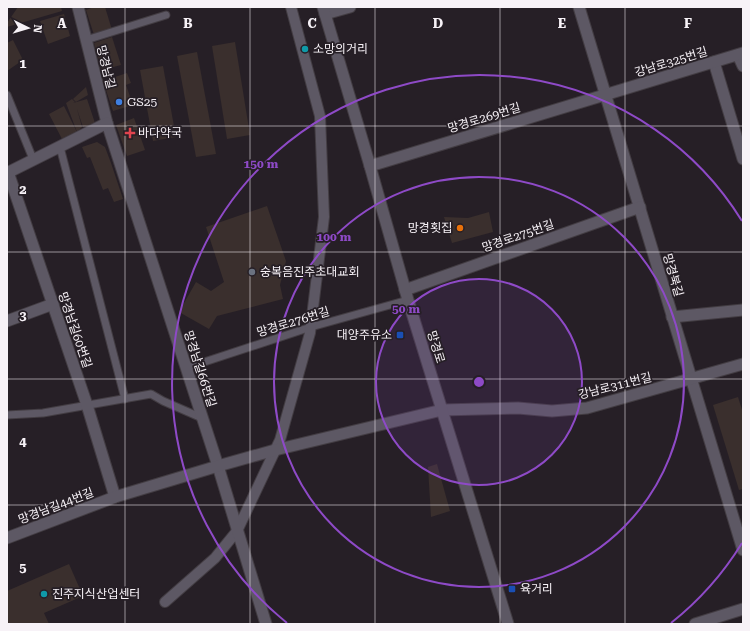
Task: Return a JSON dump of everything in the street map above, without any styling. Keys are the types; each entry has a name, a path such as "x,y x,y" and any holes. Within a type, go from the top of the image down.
{"street":[{"name":"망경남길","path":"78,7 107,123"},
{"path":"164,602 215,558 237,531 280,440 311,327 324,217 320,116 291,7"},
{"path":"324,11 350,7"},
{"name":"망경북길","path":"579,7 743,550"},
{"name":"망경로","path":"324,11 406,295 508,624"},
{"path":"741,54 743,66"},
{"name":"강남로325번길","path":"606,95 741,54"},
{"path":"714,62 743,159"},
{"name":"망경로269번길","path":"370,166 606,95"},
{"path":"8,172 107,123"},
{"name":"망경남길66번길","path":"107,123 218,466 266,624"},
{"name":"망경남길60번길","path":"8,172 87,405 115,497"},
{"name":"망경로275번길","path":"406,295 640,207"},
{"path":"7,321 53,304"},
{"path":"672,317 743,310"},
{"name":"강남로311번길","path":"275,450 442,410 518,408 552,411 587,408 691,380 743,364"},
{"name":"망경남길44번길","path":"7,538 115,497 275,450"},
{"path":"695,624 743,610"}],"lane":[{"path":"86,40 166,15"},
{"path":"7,95 33,159"},
{"path":"60,147 125,399"},
{"name":"망경로276번길","path":"186,368 406,295"},
{"path":"7,415 43,413 151,394 163,401 202,418"}],"building":[{"path":"18,7 61,7 62,11 7,27 7,23"},
{"path":"94,7 105,7 112,30 94,35 86,10"},
{"path":"64,14 70,36 48,44 40,21"},
{"path":"112,37 121,65 102,70 94,43"},
{"path":"13,40 23,60 7,71 7,43"},
{"path":"235,42 250,135 227,139 212,46"},
{"path":"197,52 216,154 196,157 177,56"},
{"path":"163,66 176,137 153,141 140,70"},
{"path":"127,73 131,83 126,85 133,105 113,111 103,81"},
{"path":"86,87 88,95 76,102 73,99"},
{"path":"72,99 75,102 73,103 87,99 95,123 83,127 77,109 82,127 77,132 66,103"},
{"path":"64,106 77,132 62,139 49,114"},
{"path":"134,118 145,150 127,156 116,125"},
{"path":"97,142 105,147 123,199 114,202 108,188 103,190 90,157 87,158 82,147"},
{"name":"숭복음진주초대교회","path":"267,206 286,261 280,285 283,299 217,316 209,329 179,312 196,282 211,291 224,282 206,227"},
{"path":"489,212 493,232 452,243 444,217 468,218"},
{"path":"738,397 743,413 743,489 739,490 713,405"},
{"path":"437,464 450,511 431,517 428,467"},
{"name":"진주지식산업센터","path":"69,564 83,596 44,613 49,624 7,624 7,591"}],"place":[{"name":"소망의거리","path":"305,49"},
{"name":"GS25","path":"119,102"},
{"name":"바다약국","path":"130,133"},
{"name":"망경횟집","path":"460,228"},
{"name":"숭복음진주초대교회","path":"252,272"},
{"name":"대양주유소","path":"400,335"},
{"name":"육거리","path":"512,589"},
{"name":"진주지식산업센터","path":"44,594"}]}
